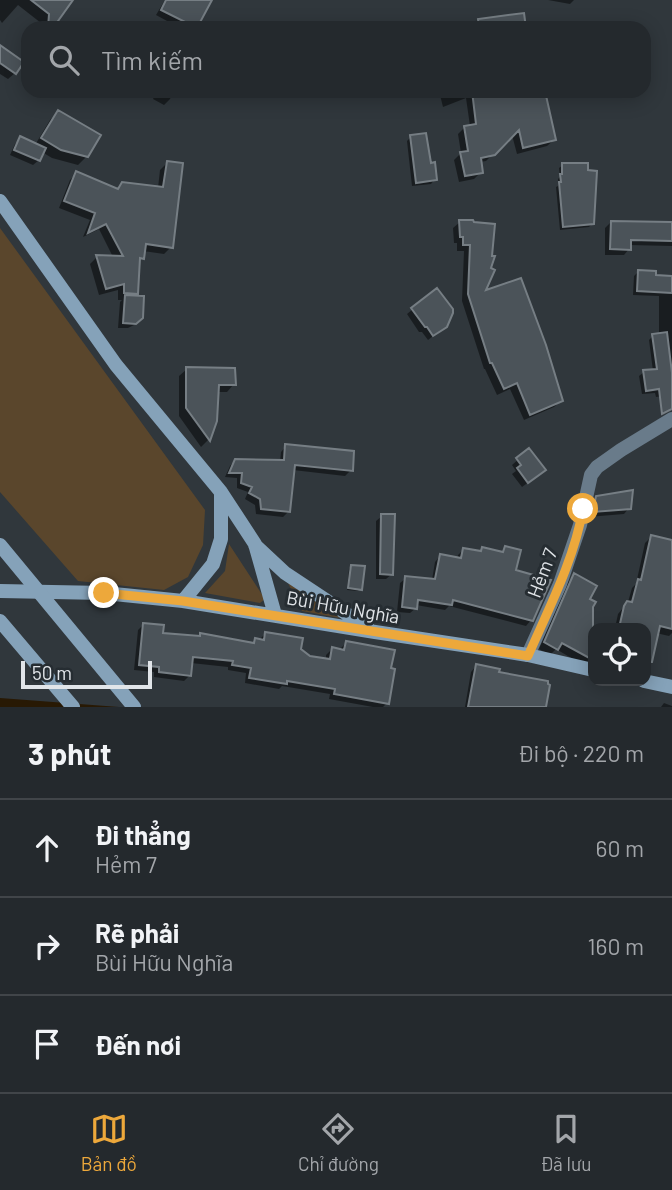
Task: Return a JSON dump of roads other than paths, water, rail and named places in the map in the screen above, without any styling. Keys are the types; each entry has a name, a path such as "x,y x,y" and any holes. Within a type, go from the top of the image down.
{"main road":[{"path":"0,201 116,365 220,492 255,544 285,573 375,632"},
{"path":"183,601 213,564 221,539 220,492"},
{"path":"255,544 275,615"},
{"path":"0,545 134,707"},
{"name":"Bùi Hữu Nghĩa","path":"0,591 104,593 183,601 528,656 588,669"},
{"path":"0,621 73,707"},
{"path":"651,682 672,687"}],"street":[{"name":"Hẻm 7","path":"528,656 560,584 580,525 592,475 597,467 621,450 672,419"}]}
